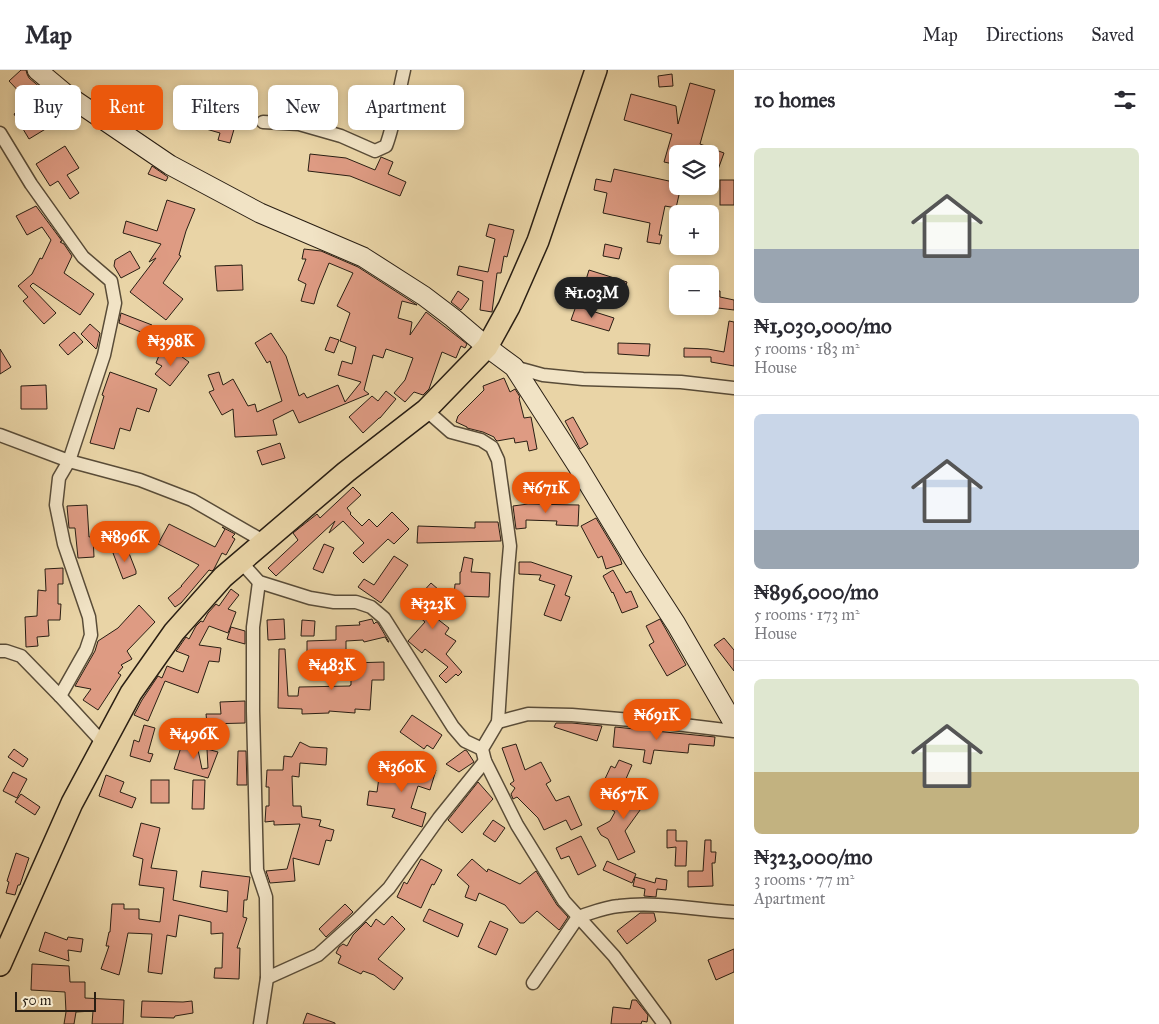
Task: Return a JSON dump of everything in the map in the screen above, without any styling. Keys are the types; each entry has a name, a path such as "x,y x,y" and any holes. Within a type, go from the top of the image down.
{"main road":[{"path":"0,965 72,803 131,693 174,632 223,578 346,472 426,410 487,347 509,307 538,241 596,70"}],"street":[{"path":"38,70 68,96 170,165 260,213 363,257 424,296 514,367 676,624 734,724"},
{"path":"263,122 299,124 341,136 375,152 386,146 391,132 404,70"},
{"path":"0,133 31,184 83,257 110,282 115,303 104,355 69,461 60,478 56,505 64,544 89,616 91,635 86,650 60,696"},
{"path":"514,367 543,375 573,378 681,382 734,388"},
{"path":"267,978 318,955 389,888 484,755 498,722 510,546 498,460 492,447 481,440 451,432 426,410"},
{"path":"0,435 69,461 140,480 192,500 265,542"},
{"path":"241,562 258,582 310,598 334,602 356,602 371,607 384,618 453,727 465,740 484,755 517,825 564,902 614,956 664,1024"},
{"path":"258,582 253,627 253,711 257,870 266,897 267,978 260,1024"},
{"path":"0,652 6,651 21,656 104,744"},
{"path":"498,722 528,714 572,715 734,731"},
{"path":"533,983 578,917 618,906 662,904 734,912"}],"building":[{"path":"21,70 26,70 29,78 37,85 15,85 15,87 9,81"},
{"path":"672,74 673,86 659,87 658,76"},
{"path":"690,83 715,90 700,144 703,145 669,145 669,163 664,162 672,134 624,120 631,94 676,106 678,124"},
{"path":"24,130 44,130 29,139"},
{"path":"210,130 234,130 230,143 218,140 220,133"},
{"path":"65,146 79,168 67,175 79,193 70,199 58,181 50,186 36,164"},
{"path":"719,151 724,153 719,167"},
{"path":"310,154 346,158 375,170 381,157 393,162 388,174 406,182 400,196 350,176 308,171"},
{"path":"152,166 168,177 166,181 148,174"},
{"path":"614,169 669,181 669,195 679,195 677,205 665,206 659,235 662,235 660,244 647,242 650,223 603,213 607,193 594,190 596,179 611,182"},
{"path":"720,180 734,180 734,205 720,205"},
{"path":"167,200 195,209 186,231 179,255 181,256 163,283 183,299 166,320 130,292 156,258 149,262 161,244 123,233 126,221 157,231"},
{"path":"36,206 62,241 60,242 64,244 72,256 64,273 94,294 80,315 33,283 30,286 56,313 44,324 23,301 28,297 18,286 32,274 51,240 42,227 27,235 16,216"},
{"path":"489,224 514,230 507,257 504,256 501,273 497,273 492,312 480,310 483,281 457,275 459,266 488,272 495,239 486,236"},
{"path":"605,244 622,248 619,259 603,256"},
{"path":"304,249 321,251 358,267 417,305 402,301 398,318 412,322 410,335 426,312 467,344 465,348 461,346 456,358 442,352 429,389 423,395 414,392 405,402 394,393 405,380 413,358 386,349 383,358 373,355 364,390 369,394 299,423 293,410 273,420 277,435 235,437 233,409 222,415 209,392 214,390 208,375 219,372 223,385 233,379 248,406 255,404 257,412 282,401 270,361 267,363 255,343 271,333 286,356 299,396 304,393 307,398 338,385 345,402 361,382 338,375 342,361 352,364 356,347 340,341 350,313 337,306 353,273 329,263 314,304 301,301 306,284 298,280 306,259 302,259"},
{"path":"130,251 140,268 121,278 114,266 115,260"},
{"path":"242,265 243,290 217,291 215,266"},
{"path":"589,270 627,282 623,295 585,283"},
{"path":"458,291 469,299 461,310 451,302"},
{"path":"719,291 720,297 734,300 734,310 719,308"},
{"path":"576,306 614,318 609,331 571,320"},
{"path":"121,313 152,325 148,335 119,323"},
{"path":"729,321 734,322 734,366 711,362 711,357 684,357 684,348 724,352"},
{"path":"90,324 100,333 96,349 81,334"},
{"path":"74,332 83,342 68,355 59,345"},
{"path":"330,337 339,340 334,353 325,350"},
{"path":"618,343 650,344 649,356 618,354"},
{"path":"0,349 11,367 0,374"},
{"path":"174,351 189,362 170,386 155,374 162,366 156,363 160,353 169,357"},
{"path":"110,372 157,389 149,412 137,408 130,431 120,428 114,449 90,443"},
{"path":"504,378 510,392 515,389 520,397 524,418 531,417 537,449 529,451 527,441 515,443 514,438 497,441 494,437 467,428 456,422 458,416 484,390 483,386"},
{"path":"46,385 47,409 21,409 21,386"},
{"path":"386,391 396,399 380,418 363,433 349,417 372,396 378,401"},
{"path":"573,417 588,444 580,449 565,421"},
{"path":"280,443 285,458 262,465 257,451"},
{"path":"353,487 361,495 347,508 350,514 362,526 369,519 377,527 392,512 409,529 394,544 388,539 363,563 353,553 364,543 343,521 329,533 335,521 276,576 268,568 298,540 293,533 317,514 320,518"},
{"path":"528,504 579,505 578,526 556,525 557,521 526,520 526,528 516,529 513,506"},
{"path":"87,505 89,537 93,536 94,557 78,558 75,528 69,528 67,506"},
{"path":"596,518 622,564 606,569 602,556 598,558 581,526"},
{"path":"475,522 498,522 501,541 417,543 418,526 475,528"},
{"path":"169,524 215,547 225,529 222,527 235,534 232,537 235,539 226,555 222,553 214,569 212,571 209,570 181,603 175,607 168,598 182,586 199,565 158,544"},
{"path":"324,544 334,548 323,573 313,569"},
{"path":"127,548 136,574 123,579 113,553"},
{"path":"394,556 408,565 381,603 358,587 364,579 374,585"},
{"path":"464,557 473,559 471,572 490,573 489,597 454,596 455,584 460,584 460,572"},
{"path":"519,562 531,562 572,576 565,595 570,597 561,621 544,615 555,585 539,580 541,575 519,574"},
{"path":"63,568 63,584 58,584 58,604 61,604 60,620 48,620 49,636 37,637 38,646 26,647 25,617 37,616 38,590 46,591 45,569"},
{"path":"613,570 626,593 631,591 638,607 622,613 613,592 603,576"},
{"path":"431,583 447,597 431,614 449,628 445,634 456,641 446,654 462,672 458,676 456,674 446,683 439,676 448,667 425,649 422,653 408,641 425,622 406,605 417,593 420,595"},
{"path":"231,589 239,595 228,609 236,612 228,633 209,626 199,645 221,648 219,662 209,661 198,693 165,681 148,721 134,715 158,676 162,678 167,666 183,672 189,656 176,651 186,637 189,639 196,626 201,621 203,622 216,604 219,606"},
{"path":"139,605 155,622 127,651 132,659 121,665 123,667 118,673 121,675 98,710 83,700 91,689 75,686 95,651 98,641 118,628"},
{"path":"284,619 285,639 268,640 267,620"},
{"path":"372,619 374,624 378,623 389,642 385,637 364,642 363,640 346,641 346,652 323,654 307,652 307,641 336,640 336,626 360,625 359,622"},
{"path":"660,619 686,665 667,676 649,645 654,642 646,626"},
{"path":"302,620 315,621 314,636 301,636"},
{"path":"231,627 245,631 245,644 227,639"},
{"path":"724,638 734,650 734,671 714,645"},
{"path":"279,649 285,649 288,696 298,696 299,687 350,686 351,663 384,662 384,680 372,680 370,710 355,709 355,713 329,711 329,713 302,714 302,709 278,708"},
{"path":"245,701 245,723 207,724 206,714 221,714 220,702"},
{"path":"412,715 442,735 433,749 427,745 424,749 400,732"},
{"path":"556,723 602,726 597,741 554,727"},
{"path":"144,725 155,728 148,753 153,754 150,762 130,756 134,740 139,742"},
{"path":"615,727 715,737 714,746 689,744 688,753 654,750 651,764 643,762 645,750 613,747"},
{"path":"183,741 197,745 202,769 208,768 207,749 218,752 208,778 174,769"},
{"path":"300,742 310,747 327,748 326,765 300,763 299,777 292,776 293,806 301,806 302,817 321,820 319,826 334,830 331,841 326,840 319,865 293,858 295,881 270,883 266,871 287,869 300,824 274,825 274,821 265,822 266,806 269,806 269,787 266,787 267,770 283,770 284,756 292,757"},
{"path":"516,744 525,770 541,762 551,781 546,784 556,801 569,796 582,825 571,830 566,820 544,830 538,818 517,797 513,799 511,794 515,788 510,784 514,781 502,748"},
{"path":"14,749 28,759 23,767 8,757"},
{"path":"465,750 474,762 459,772 446,764"},
{"path":"238,751 246,751 247,785 237,785"},
{"path":"619,760 632,765 622,788 604,781 611,766 615,768"},
{"path":"415,764 436,770 430,790 418,786 411,808 426,813 422,827 392,817 395,809 367,805 369,791 377,792 380,770 411,775"},
{"path":"13,772 27,779 17,798 3,791"},
{"path":"106,775 124,782 120,792 136,798 132,808 99,796"},
{"path":"151,780 169,780 169,803 151,803"},
{"path":"193,780 205,780 204,809 192,809"},
{"path":"478,782 493,799 462,833 448,820"},
{"path":"629,784 642,789 650,795 625,831 635,852 618,860 608,839 601,835 597,828 610,821 615,812 611,809"},
{"path":"21,794 40,807 35,815 15,802"},
{"path":"493,820 505,828 495,842 483,834"},
{"path":"141,823 160,828 151,868 177,871 173,900 227,912 228,891 200,887 202,871 250,877 247,900 244,900 243,917 247,918 237,948 240,948 239,979 214,978 215,968 222,968 223,933 211,934 211,922 179,915 176,937 167,935 162,974 148,972 152,934 128,933 119,975 101,969 109,946 106,946 110,932 112,904 124,904 124,909 139,909 139,919 160,922 164,888 139,885 143,859 133,856"},
{"path":"667,830 676,830 676,841 687,841 686,866 675,866 676,847 667,848"},
{"path":"581,836 596,866 578,875 569,856 561,859 556,848"},
{"path":"705,840 711,840 711,852 716,852 715,863 712,863 713,886 688,887 688,871 703,871"},
{"path":"16,853 29,858 15,895 6,893 9,882 7,881"},
{"path":"421,859 442,870 434,885 432,884 421,908 397,897 404,882 407,884"},
{"path":"472,859 487,872 488,869 520,884 536,871 557,905 568,917 560,929 537,911 524,923 520,923 505,905 479,893 476,901 465,897 469,886 457,875"},
{"path":"607,861 636,874 632,883 603,870"},
{"path":"635,877 655,883 656,878 667,880 666,890 657,889 656,897 644,896 645,889 633,886"},
{"path":"345,904 353,912 326,937 319,929"},
{"path":"429,909 463,924 458,937 423,921"},
{"path":"640,913 654,913 656,921 627,944 617,931"},
{"path":"392,916 405,929 378,959 403,978 394,990 374,975 363,971 361,974 338,963 341,956 336,953 343,944 347,946 353,935 366,922 371,927 376,919 384,925"},
{"path":"490,921 508,929 496,955 478,947"},
{"path":"45,932 67,940 68,937 83,939 81,952 68,950 69,961 39,951"},
{"path":"734,949 734,972 716,980 708,960"},
{"path":"32,964 69,966 70,982 85,982 85,998 124,1000 123,1024 92,1024 93,1011 76,1012 74,1024 64,1024 66,1012 65,992 31,990"},
{"path":"632,1000 636,1000 648,1015 647,1022 642,1021 641,1024 611,1024 613,1007 630,1009"},
{"path":"142,1001 192,1001 193,1013 175,1016 174,1018 141,1017"},
{"path":"307,1013 335,1023 335,1024 303,1024"}]}
